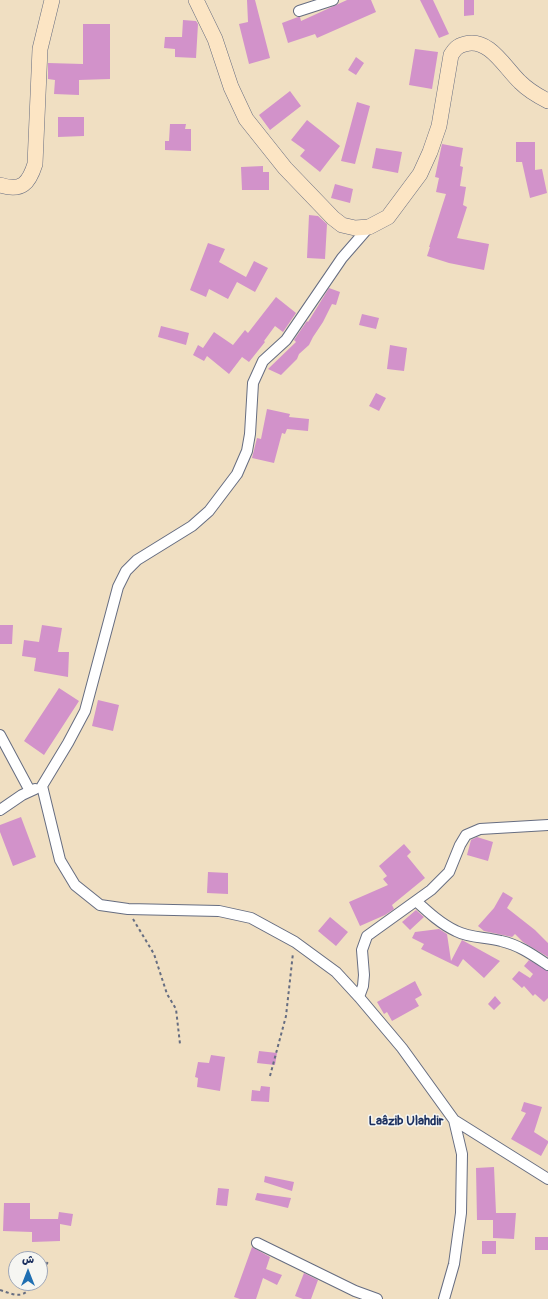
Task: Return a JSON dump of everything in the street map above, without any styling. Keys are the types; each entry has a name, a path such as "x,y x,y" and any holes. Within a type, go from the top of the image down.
{"main road":[{"path":"0,185 6,187 18,186 27,183 31,177 35,164 40,49 52,0"},
{"path":"196,0 215,39 231,87 246,119 285,168 333,218 342,225 355,228 369,228 388,217 420,174 430,152 439,126 451,55 458,46 469,43 484,46 491,51 521,83 535,94 548,101"}],"street":[{"path":"299,11 333,0"},
{"path":"0,810 22,795 42,786 85,711 118,587 126,571 137,560 192,526 209,511 237,474 247,451 250,434 253,384 263,362 286,340 342,258 369,228"},
{"path":"0,735 30,791"},
{"path":"42,786 60,860 75,885 100,905 128,909 219,911 251,918 295,942 336,972 359,997 402,1048 454,1120 548,1179"},
{"path":"359,997 363,986 364,975 362,950 367,936 431,890 449,872 466,835 480,829 548,825"},
{"path":"416,901 438,920 456,932 474,937 501,941 522,948 548,965"},
{"path":"444,1299 454,1264 461,1213 462,1154 454,1120"},
{"path":"257,1243 355,1291 377,1299"}],"path":[{"path":"128,909 154,954 167,994 176,1009 180,1044"},
{"path":"270,1076 286,1016 295,942"},
{"path":"0,1290 19,1296 29,1291"}],"building":[{"path":"247,0 255,0 270,58 249,64 239,24 248,22"},
{"path":"347,0 371,0 376,12 317,38 315,34 288,43 282,23 298,17 300,17 301,21"},
{"path":"420,0 433,0 449,34 439,38"},
{"path":"464,0 474,0 474,15 464,16"},
{"path":"183,20 196,21 198,24 196,58 175,57 175,49 164,48 165,37 182,37"},
{"path":"83,24 110,24 110,79 79,80 79,95 54,94 55,80 48,79 48,63 83,64"},
{"path":"415,49 438,52 432,89 409,85"},
{"path":"356,57 364,63 356,75 348,70"},
{"path":"290,91 301,106 270,130 259,115"},
{"path":"357,102 370,106 355,164 341,161"},
{"path":"58,117 84,117 84,136 58,137"},
{"path":"307,120 340,146 320,172 300,156 305,150 291,140"},
{"path":"170,124 186,124 185,129 191,129 191,151 165,150 165,141 169,141"},
{"path":"516,142 535,142 535,170 542,169 547,193 530,198 522,162 516,162"},
{"path":"442,144 463,148 460,166 463,167 460,186 466,187 463,205 467,207 457,238 489,244 484,270 449,263 427,256 446,194 436,192 439,178 435,177"},
{"path":"376,148 402,152 398,173 372,168"},
{"path":"263,166 263,172 269,172 269,190 242,190 241,167"},
{"path":"335,184 353,189 350,203 331,198"},
{"path":"309,215 318,216 327,224 325,259 307,258"},
{"path":"208,243 225,249 219,262 246,277 254,261 268,268 255,292 237,282 228,299 209,289 206,297 190,290"},
{"path":"329,288 340,292 336,305 332,304 309,345 281,375 268,369 296,342 294,340 307,321 308,322"},
{"path":"276,297 296,313 283,332 275,326 264,341 265,342 249,362 242,357 229,374 207,356 204,361 193,355 198,345 203,348 214,332 233,345 245,330 248,333"},
{"path":"362,314 379,318 376,329 359,325"},
{"path":"161,326 189,333 186,345 158,337"},
{"path":"390,345 407,348 404,371 387,369"},
{"path":"376,393 386,398 379,411 369,406"},
{"path":"267,409 290,414 289,417 309,419 308,431 287,429 285,434 282,433 274,463 252,458 257,438 261,439"},
{"path":"0,625 13,625 12,644 0,644"},
{"path":"42,625 62,628 58,652 69,652 68,677 34,671 36,658 22,656 24,640 39,642"},
{"path":"59,688 79,701 44,755 24,741"},
{"path":"98,700 119,705 113,731 92,726"},
{"path":"21,817 36,857 13,866 0,832 0,825"},
{"path":"477,837 493,842 488,861 467,855 471,840"},
{"path":"404,844 411,852 407,856 425,878 392,905 394,909 385,915 360,926 349,902 388,885 383,879 387,876 379,866"},
{"path":"208,872 228,873 228,894 207,893"},
{"path":"503,892 513,898 507,908 535,930 548,943 548,957 523,942 515,934 512,937 484,931 478,926 494,908"},
{"path":"416,910 424,917 410,930 402,922"},
{"path":"330,917 348,932 336,946 318,931"},
{"path":"439,929 447,934 451,961 462,940 500,961 484,978 463,959 458,967 421,949 424,944 412,938 415,932"},
{"path":"529,960 548,971 548,998 544,1002 535,994 533,996 524,986 522,988 512,979 519,971 530,978 533,974 524,966"},
{"path":"415,981 422,995 415,999 419,1006 392,1021 387,1012 384,1014 377,1002"},
{"path":"495,996 501,1003 494,1010 488,1004"},
{"path":"259,1051 277,1053 275,1065 257,1063"},
{"path":"211,1055 225,1057 220,1091 197,1087 198,1078 195,1077 198,1062 209,1063"},
{"path":"261,1086 270,1087 269,1102 251,1101 252,1090 260,1091"},
{"path":"524,1102 542,1107 534,1132 548,1141 541,1156 511,1139 526,1113 521,1111"},
{"path":"494,1167 496,1213 516,1213 514,1239 493,1238 493,1220 477,1220 476,1168"},
{"path":"265,1176 294,1182 292,1191 264,1182"},
{"path":"218,1188 229,1189 227,1206 216,1205"},
{"path":"257,1193 291,1198 288,1208 255,1200"},
{"path":"4,1203 30,1203 30,1219 58,1219 59,1212 73,1214 71,1226 60,1224 60,1241 32,1242 32,1232 3,1231"},
{"path":"535,1237 548,1237 548,1250 535,1250"},
{"path":"482,1241 496,1241 496,1254 482,1254"},
{"path":"252,1247 270,1257 266,1269 282,1275 277,1285 263,1278 256,1299 240,1299 234,1297"},
{"path":"304,1273 318,1280 311,1299 303,1299 295,1296"}],"district":[{"name":"Laâzib Ulahdir","path":"406,1122"}]}
